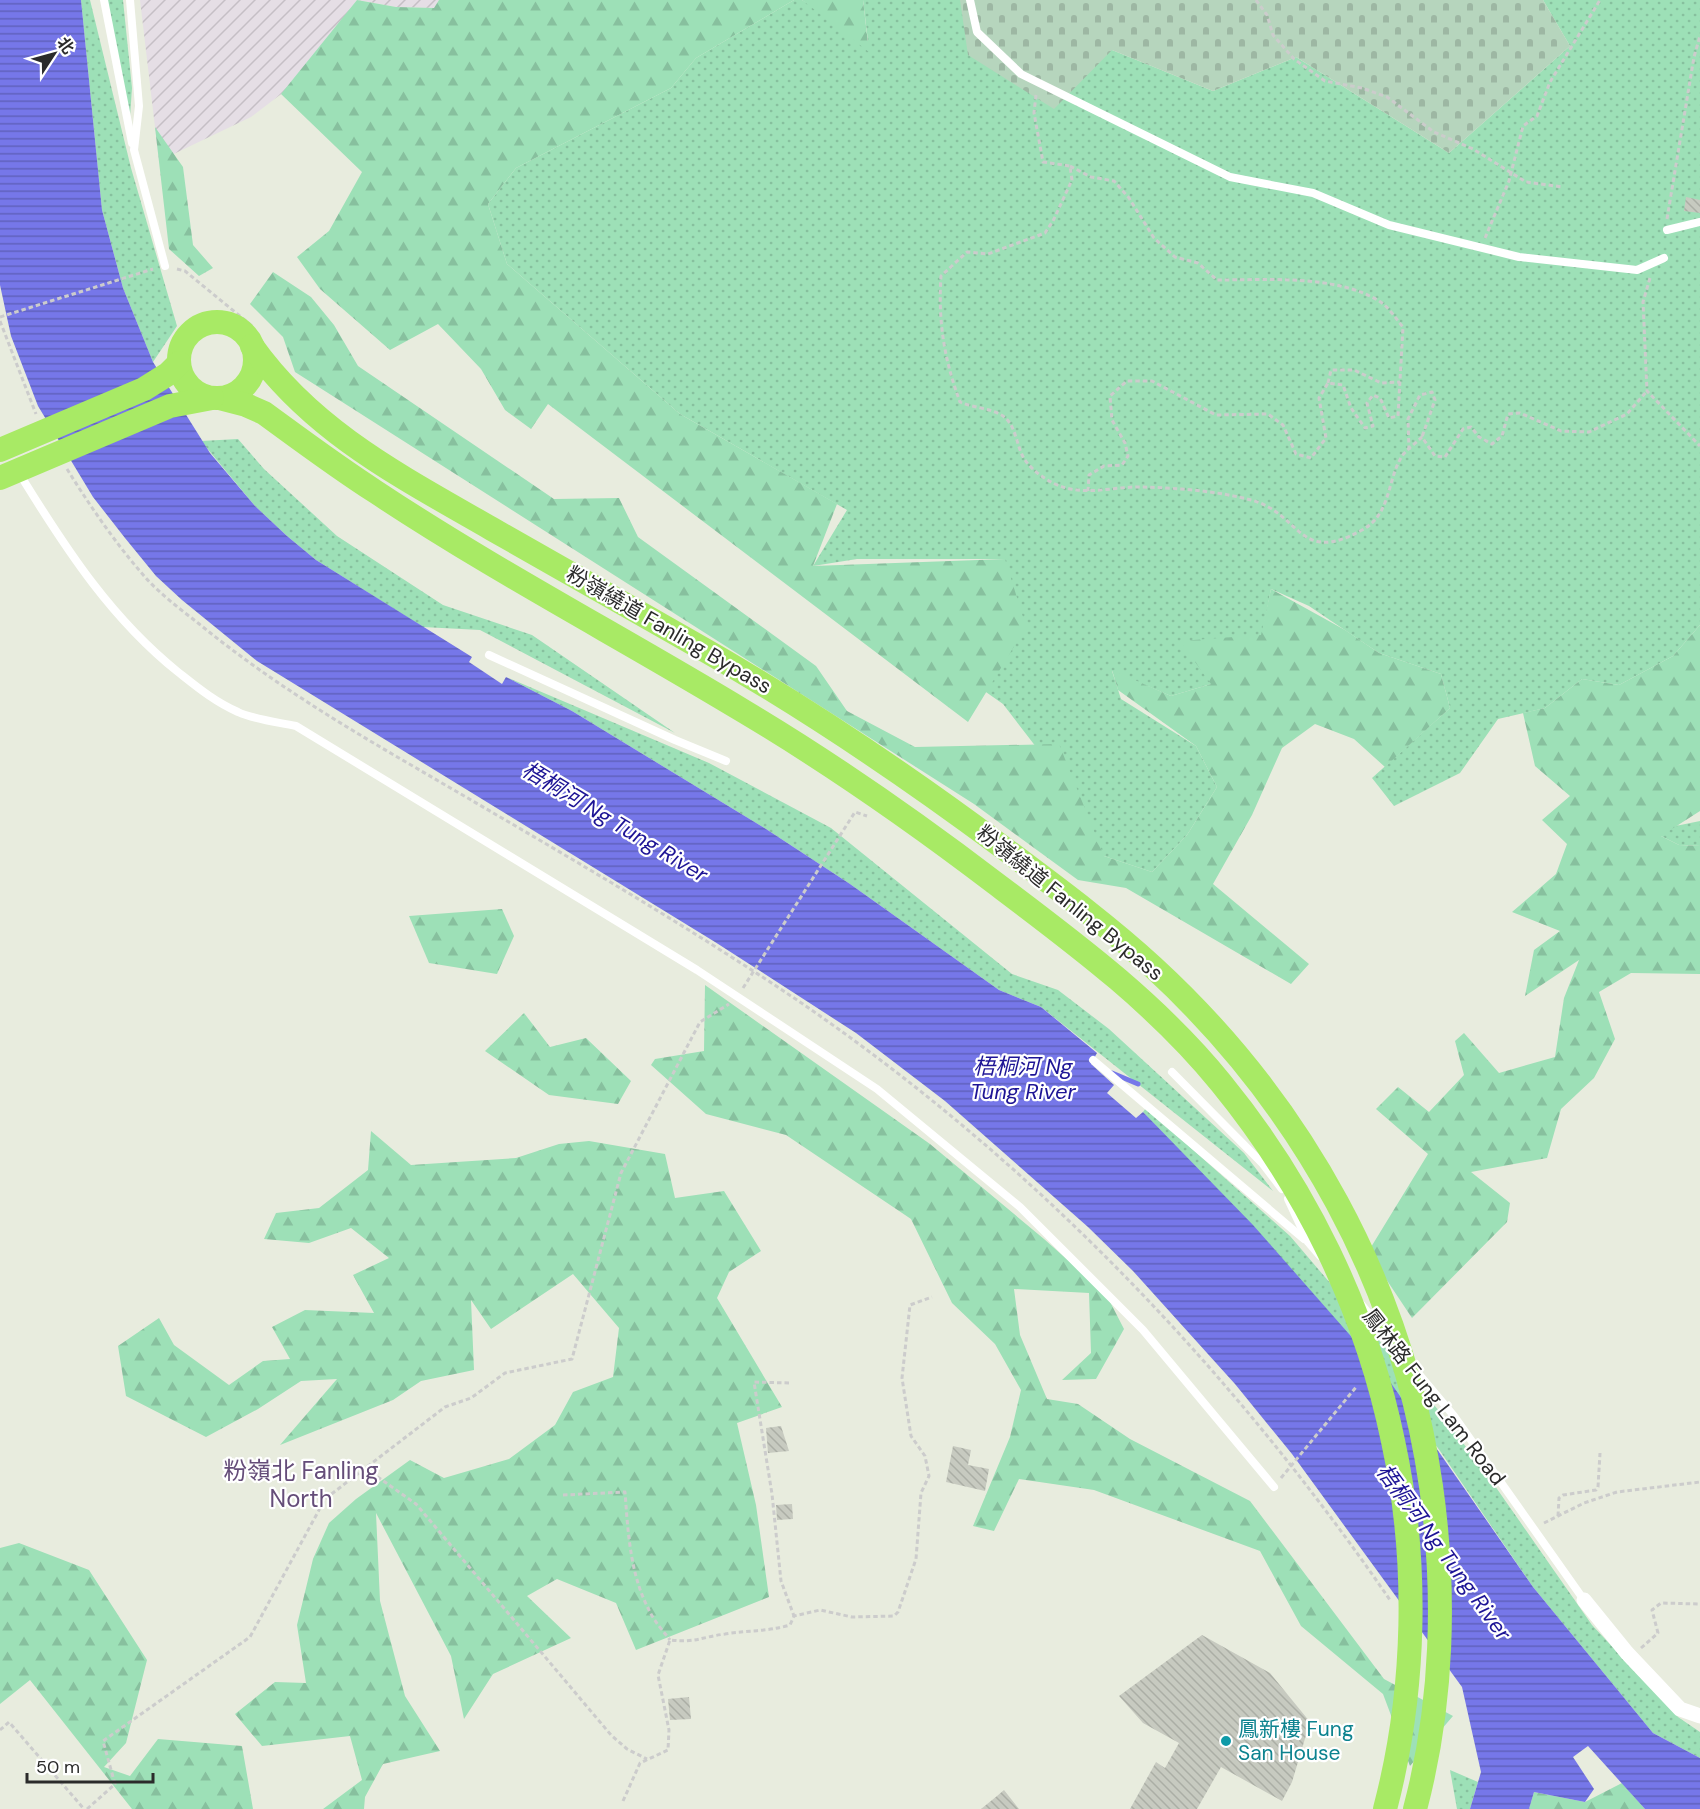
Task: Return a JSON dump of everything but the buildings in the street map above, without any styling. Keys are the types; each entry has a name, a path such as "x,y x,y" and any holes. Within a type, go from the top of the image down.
{"main road":[{"path":"0,450 136,393 173,369 186,338 196,328 208,323 221,323 234,327 244,334 252,345 255,359 247,383 232,395 184,402 58,451 0,478"},
{"name":"粉嶺繞道 Fanling Bypass","path":"252,345 270,372 308,411 393,471 763,683 876,755 1042,878 1144,959 1218,1033 1278,1106 1331,1188 1373,1275 1406,1366 1427,1461 1439,1558 1439,1648 1428,1751 1415,1809"},
{"path":"173,369 200,394 215,398"},
{"name":"粉嶺繞道 Fanling Bypass","path":"215,398 246,405 264,413 378,494 747,713 900,813 1047,922 1126,986 1162,1019 1221,1083 1274,1157 1303,1203 1328,1251 1361,1327 1388,1416 1405,1514 1410,1602 1404,1711 1384,1809"}],"street":[{"name":"鳳林路 Fung Lam Road","path":"1584,1600 1631,1657 1680,1709 1700,1716"}],"lane":[{"path":"104,0 134,150 162,266"},
{"path":"130,0 140,106 134,150"},
{"path":"970,0 977,32 1021,74 1230,177 1313,192 1389,225 1520,256 1638,270 1664,258"},
{"path":"1667,230 1700,222"},
{"path":"24,481 67,550 110,608 152,651 208,697 240,713 296,726 739,995 877,1089 1020,1207 1143,1330 1274,1487"},
{"path":"489,655 726,761"},
{"path":"1094,1060 1308,1242"},
{"name":"鳳林路 Fung Lam Road","path":"1172,1072 1263,1164 1286,1196 1308,1242 1454,1416 1584,1600"}],"path":[{"path":"1256,0 1267,15 1273,35 1294,59 1325,81 1362,87 1387,97 1434,132 1473,149 1526,182 1563,187"},
{"path":"1481,247 1509,181 1509,172 1523,126 1537,116 1550,82 1600,0"},
{"path":"1037,81 1034,113 1043,162 1070,166 1091,177 1114,182 1130,198 1154,238 1175,257 1198,263 1217,280 1274,279 1342,285 1382,303 1403,327 1398,416 1389,418 1380,398 1373,395 1367,403 1373,426 1365,428 1352,408 1344,385 1328,383"},
{"path":"1070,166 1072,180 1053,221 1045,232 988,254 967,252 941,276 939,316 951,379 960,402 1001,415 1008,421 1024,459 1038,473 1054,484 1088,491 1141,487 1211,493 1253,501 1276,512 1299,533 1316,543 1338,541 1364,530 1379,517 1402,456 1422,437 1435,400 1432,392 1420,395 1408,419 1408,450"},
{"path":"0,317 162,266"},
{"path":"1088,491 1089,475 1104,466 1122,465 1128,456 1125,443 1112,420 1110,396 1127,381 1152,381 1216,415 1268,414 1283,425 1296,454 1311,458 1326,438 1319,398 1328,383 1331,370 1354,370 1381,383 1400,382"},
{"path":"1422,437 1435,456 1446,457 1463,429 1471,427 1479,437 1492,444 1502,436 1508,414 1520,413 1561,431 1589,432 1627,414 1647,391"},
{"path":"0,1730 9,1722 85,1809 115,1784 103,1741 250,1637 325,1499 445,1407 471,1398 505,1373 572,1359 621,1173 700,1022 739,995 843,831"},
{"path":"794,1616 820,1610 852,1617 894,1616 898,1612 916,1559 921,1493 929,1476 925,1456 911,1436 902,1378 910,1305 932,1298"},
{"path":"563,1495 625,1492 629,1542 639,1587 649,1612 670,1640 692,1643 725,1634 765,1632 790,1625 794,1616 781,1581 772,1494 754,1382 789,1383"},
{"path":"1283,1475 1358,1385"},
{"path":"1558,1516 1559,1498 1563,1495 1596,1490 1600,1453"},
{"path":"365,1468 416,1504 458,1551 591,1712 627,1749 647,1760"},
{"path":"1534,1527 1584,1503 1617,1492 1700,1482"},
{"path":"1631,1657 1658,1633 1652,1610 1661,1603 1700,1604"},
{"path":"623,1801 640,1763 668,1750 669,1730 658,1675 670,1640"}],"shaded area":[{"path":"140,0 357,0 293,85 251,117 159,161"},
{"path":"358,0 439,0 434,8 396,7"}],"green space":[{"path":"81,0 90,0 131,168 177,326 153,362 123,288 102,210"},
{"path":"102,0 123,0 132,88 130,117"},
{"path":"357,0 396,7 434,8 439,0 794,0 696,58 671,88 516,168 488,204 507,264 680,414 837,504 813,566 1005,559 1026,627 968,722 548,404 531,429 505,410 481,369 438,324 390,350 320,289 297,257 329,231 362,172 281,94"},
{"path":"794,0 802,0 868,41 863,0 962,0 1112,50 1213,91 1296,57 1449,153 1570,46 1543,0 1700,0 1700,625 1673,656 1619,685 1582,679 1545,708 1498,719 1460,773 1394,806 1372,778 1450,708 1441,674 1379,653 1309,606 1271,589 1262,635 1211,684 1171,696 1112,671 1121,699 1196,746 1217,787 1187,835 1152,872 1095,853 1060,778 1003,704 956,671 1005,559 857,559 813,566 847,510 680,414 507,264 488,204 516,168 671,88 696,58"},
{"path":"802,0 863,0 869,52"},
{"path":"960,0 1543,0 1570,46 1449,153 1296,57 1213,91 1112,50 1054,109 968,55"},
{"path":"155,127 183,167 193,245 213,268 199,276 169,249"},
{"path":"273,272 311,297 334,325 358,366 554,499 619,498 638,537 816,666 847,711 915,747 1059,744 1104,856 1152,872 1187,835 1217,787 1196,746 1118,690 1112,670 1171,696 1211,684 1180,641 1261,635 1271,589 1345,630 1379,653 1441,674 1450,708 1385,767 1354,739 1315,724 1282,748 1252,815 1213,884 1309,964 1291,984 1126,888 1078,880 974,804 295,372 283,337 250,304"},
{"path":"238,439 264,469 337,536 443,605 532,635 675,733 480,630 423,627 316,560 255,506 201,441"},
{"path":"1700,625 1700,811 1661,836 1679,845 1700,846 1700,974 1631,973 1599,992 1615,1039 1594,1078 1561,1109 1547,1158 1471,1172 1510,1203 1507,1222 1412,1318 1368,1252 1428,1154 1376,1109 1398,1087 1429,1112 1464,1075 1455,1041 1464,1033 1499,1073 1555,1057 1564,998 1579,960 1525,996 1534,950 1560,931 1512,912 1556,874 1567,844 1542,820 1570,796 1535,766 1523,713 1545,708 1582,679 1619,685 1673,656"},
{"path":"506,677 709,763 831,828 1012,974 1058,990 1109,1029 1244,1153 1273,1191 1041,1007 999,990 850,884 766,829 572,711"},
{"path":"1700,821 1700,846 1679,845 1651,831"},
{"path":"502,909 514,936 497,974 429,963 409,916"},
{"path":"705,985 930,1144 1106,1294 1124,1329 1096,1379 1062,1380 1091,1353 1089,1293 1014,1289 1020,1335 1047,1399 1078,1404 1130,1439 1250,1501 1384,1679 1453,1716 1410,1766 1383,1694 1301,1626 1260,1551 1094,1490 1019,1479 994,1531 973,1526 1010,1437 1021,1390 995,1344 952,1303 911,1219 786,1135 706,1114 651,1065 655,1059 704,1051"},
{"path":"524,1013 550,1047 586,1038 631,1081 618,1104 549,1095 485,1051"},
{"path":"1146,1108 1290,1236 1440,1412 1592,1625 1678,1717 1700,1732 1700,1758 1653,1733 1533,1587 1438,1448 1143,1112"},
{"path":"371,1131 411,1165 516,1158 559,1144 589,1141 665,1154 675,1198 724,1191 761,1251 729,1272 717,1298 782,1407 737,1423 756,1505 769,1597 636,1650 616,1603 557,1579 527,1596 571,1638 493,1674 464,1719 451,1656 376,1513 380,1601 405,1696 440,1751 383,1764 365,1797 364,1809 323,1809 362,1780 350,1736 262,1746 235,1714 275,1682 306,1683 297,1625 313,1559 329,1523 356,1499 410,1460 444,1478 509,1459 555,1425 573,1392 613,1377 619,1328 573,1274 491,1329 471,1300 474,1370 421,1381 393,1400 280,1445 337,1379 301,1381 258,1409 206,1437 126,1396 118,1346 159,1318 174,1345 229,1385 263,1361 290,1359 272,1327 305,1310 374,1313 353,1275 389,1258 351,1228 309,1243 264,1239 276,1213 319,1208 368,1170"},
{"path":"19,1543 89,1570 147,1660 126,1743 104,1767 130,1776 158,1739 242,1746 253,1809 132,1809 30,1680 0,1704 0,1548"},
{"path":"1450,1770 1478,1782 1470,1809 1457,1809"},
{"path":"1622,1783 1645,1809 1529,1809 1534,1792 1585,1802"}],"water":[{"name":"梧桐河 Ng Tung River","path":"0,0 81,0 102,210 123,288 153,362 210,453 255,506 316,560 472,657 469,662 502,684 506,677 572,711 766,829 850,884 999,990 1041,1007 1097,1053 1091,1064 1114,1085 1107,1093 1136,1118 1143,1112 1253,1225 1386,1376 1533,1587 1653,1733 1700,1758 1700,1809 1645,1809 1588,1746 1573,1757 1594,1789 1585,1802 1534,1792 1529,1809 1470,1809 1481,1772 1462,1687 1292,1454 1235,1384 1133,1271 1088,1227 945,1101 856,1033 715,942 257,661 156,576 93,497 38,406 11,336 0,285"}],"waterway":[{"path":"1112,1073 1138,1084"}],"place":[{"name":"鳳新樓 Fung San House","path":"1226,1741"}],"district":[{"name":"粉嶺北 Fanling North","path":"301,1484"}]}
